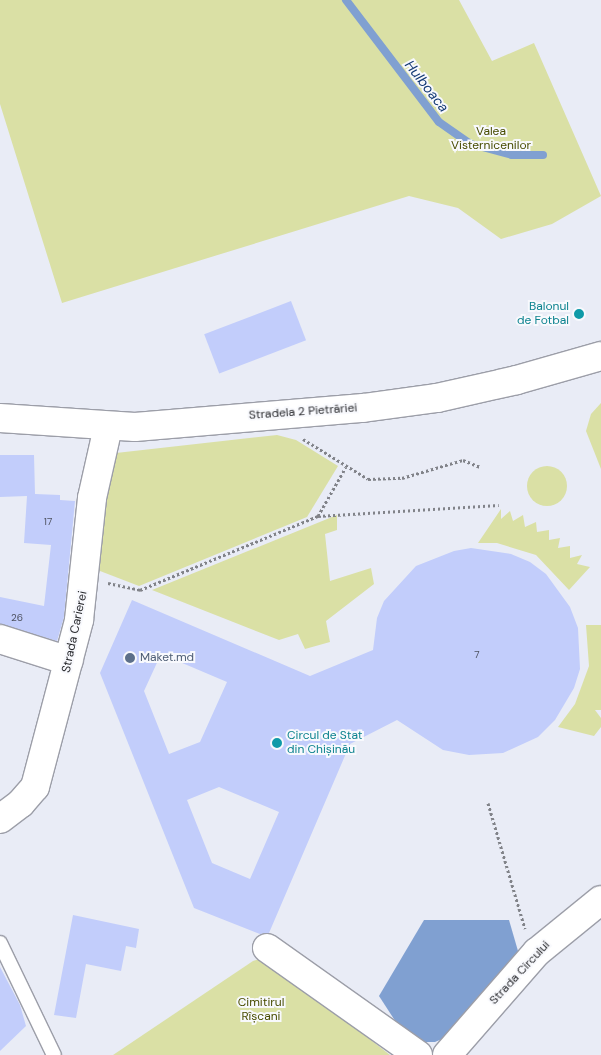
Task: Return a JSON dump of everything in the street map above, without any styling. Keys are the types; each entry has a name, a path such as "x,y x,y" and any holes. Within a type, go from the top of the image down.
{"street":[{"name":"Stradela 2 Pietrăriei","path":"0,418 108,427 145,427 268,414 363,408 437,398 517,380 601,356"},
{"name":"Strada Carierei","path":"0,819 21,803 35,787 69,661 86,578 92,498 108,427"},
{"path":"0,639 69,661"},
{"name":"Strada Circului","path":"447,1055 537,952 601,900"},
{"path":"268,948 418,1055"}],"lane":[{"path":"0,943 54,1055"}],"path":[{"path":"268,414 346,467 368,478 384,480 402,478 457,460 470,461 480,467"},
{"path":"318,516 346,467"},
{"path":"86,578 140,590 318,516 499,505"},
{"path":"488,803 523,925 537,952"}],"green space":[{"name":"Valea Visternicenilor","path":"0,0 459,0 492,61 534,43 601,196 552,224 501,239 458,208 409,196 62,303 0,104"},
{"path":"601,403 601,469 586,431 591,414"},
{"path":"277,435 296,440 338,466 307,517 139,586 100,571 96,566 110,462 116,453"},
{"path":"543,466 551,466 558,469 564,475 567,486 564,497 558,503 551,506 543,506 536,503 530,497 527,490 527,482 530,475 536,469"},
{"path":"501,509 501,519 510,511 513,521 523,515 525,527 536,522 537,532 549,530 549,540 560,538 558,548 570,546 570,558 582,555 577,564 590,567 569,590 536,555 497,543 478,543"},
{"path":"337,515 337,530 325,534 330,581 371,568 374,584 326,621 330,642 305,649 298,634 279,640 152,590"},
{"path":"586,625 601,625 601,710 595,710 601,718 601,727 594,736 558,727 575,704 589,666"},
{"name":"Cimitirul Rîșcani","path":"265,957 390,1055 113,1055 253,961"}],"water":[{"path":"424,920 509,920 518,951 451,1035 435,1042 419,1042 403,1033 379,996"}],"building":[{"path":"291,301 306,340 219,374 204,334"},
{"path":"0,455 34,455 35,494 60,495 60,500 75,501 64,617 57,641 0,624 0,597 44,606 51,545 24,543 27,496 0,497"},
{"name":"Circul de Stat din Chișinău","path":"471,548 511,554 530,562 546,574 570,607 578,628 580,669 574,688 555,720 538,737 503,753 469,755 443,750 397,720 350,744 269,933 260,934 194,908 100,673 132,600 310,676 373,650 377,618 384,601 416,566 454,551","holes":["161,654 227,682 200,742 169,754 144,691","219,787 279,812 250,879 212,863 187,800"]},
{"path":"73,915 139,929 136,948 126,946 121,971 86,964 76,1018 54,1015"},
{"path":"0,967 20,1005 26,1026 0,1051"}],"waterway":[{"name":"Hulboaca","path":"346,0 439,122 471,144 512,155 543,155"}],"place":[{"name":"Balonul de Fotbal","path":"579,314"},
{"name":"Maket.md","path":"130,658"},
{"name":"Circul de Stat din Chișinău","path":"277,743"}]}
